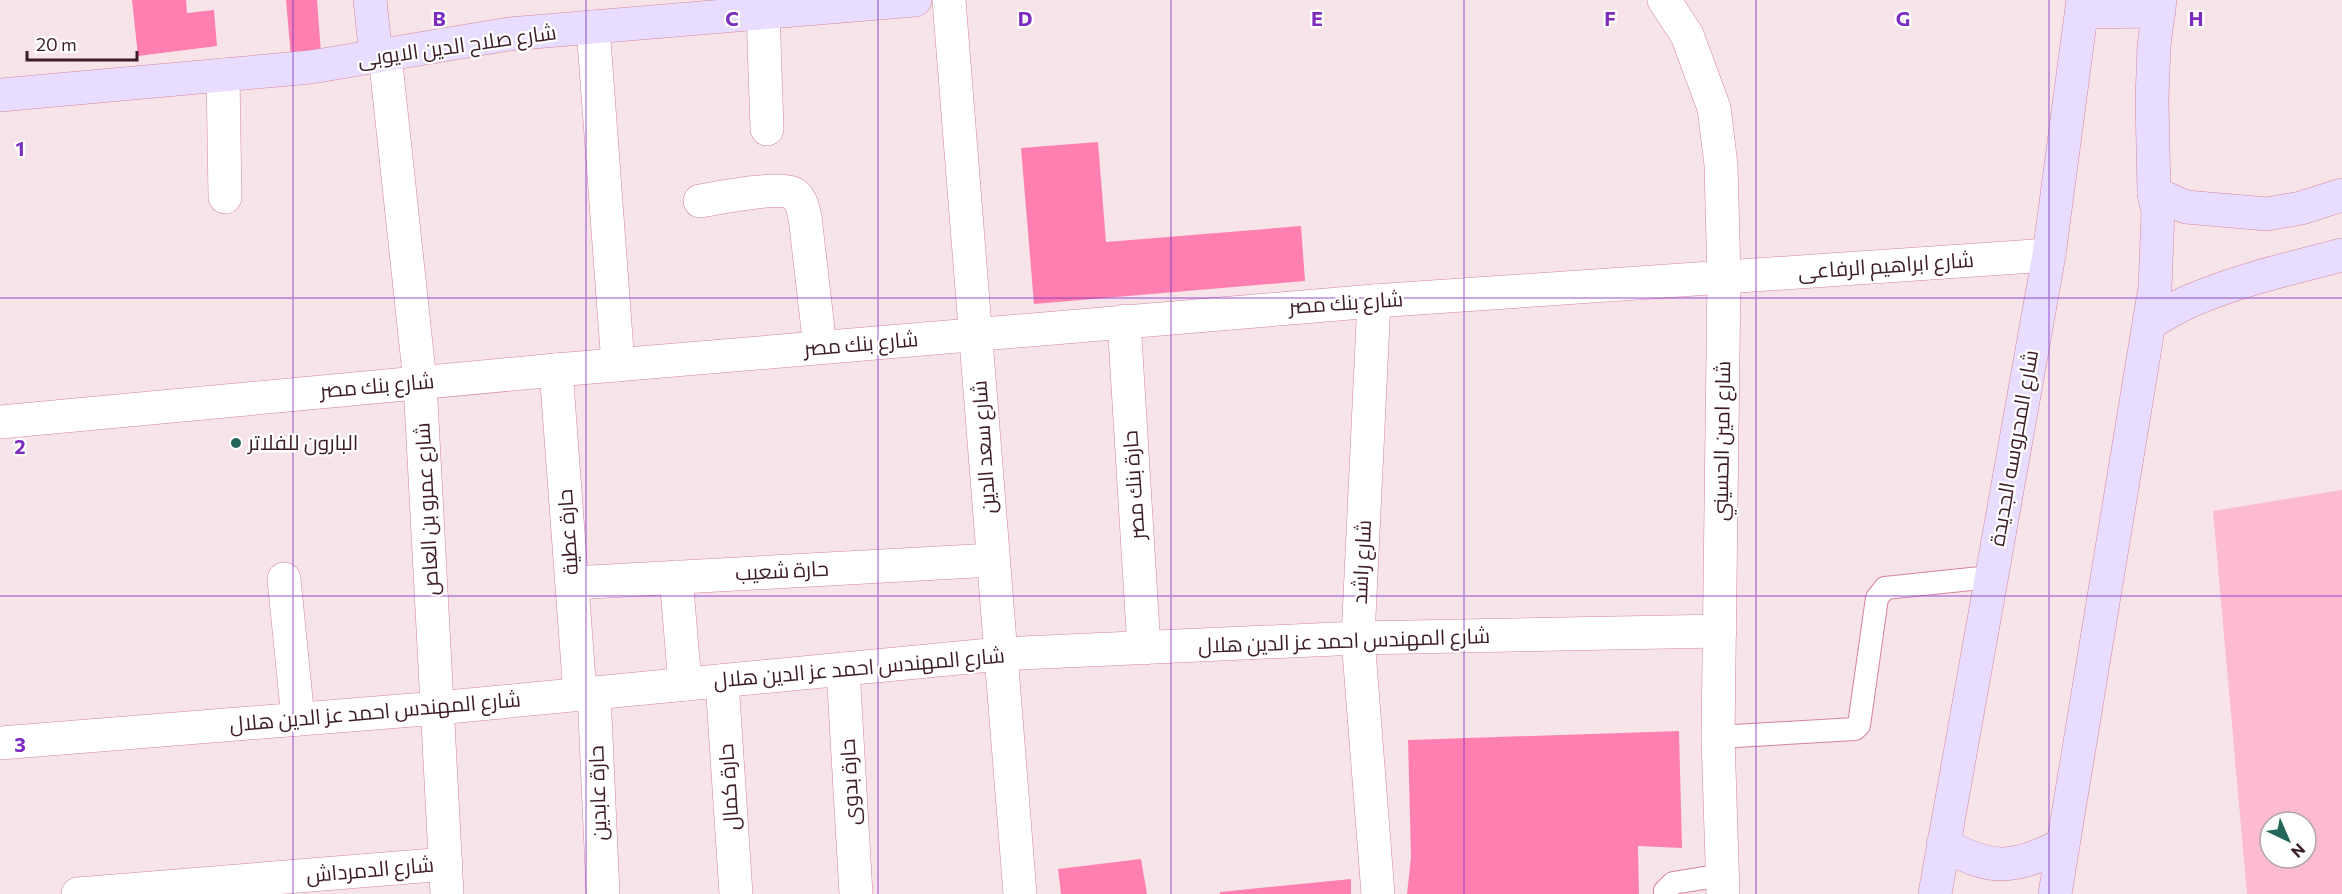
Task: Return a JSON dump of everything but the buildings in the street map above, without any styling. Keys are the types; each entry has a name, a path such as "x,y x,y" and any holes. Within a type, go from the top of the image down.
{"main road":[{"path":"370,0 380,55"},
{"name":"شارع صلاح الدين الايوبى","path":"0,95 310,67 509,34 915,0"},
{"path":"2055,894 2155,287 2158,249 2152,100 2154,45 2160,6 2083,6"},
{"name":"شارع المحروسه الجديدة","path":"1935,894 2049,255 2083,6"},
{"path":"2154,193 2186,207 2267,214 2301,208 2342,195"},
{"path":"2149,323 2190,301 2232,286 2281,270 2342,255"},
{"path":"1943,844 1971,859 2002,865 2034,860 2062,845"}],"street":[{"name":"شارع سعد الدين","path":"949,0 1020,894"},
{"name":"شارع امين الحسيني","path":"1664,0 1687,35 1714,108 1721,165 1724,278 1718,737 1723,884"},
{"path":"763,12 766,129"},
{"path":"593,27 618,365"},
{"name":"شارع عمرو بن العاص","path":"380,55 420,382 446,879"},
{"path":"223,75 225,197"},
{"path":"700,201 779,190 794,193 806,217 820,347"},
{"name":"شارع ابراهيم الرفاعى","path":"1724,278 2049,255"},
{"name":"شارع بنك مصر","path":"0,422 420,382 1124,321 1374,301 1724,278"},
{"name":"شارع راشد","path":"1374,301 1358,638 1378,894"},
{"name":"حارة بنك مصر","path":"1124,321 1144,648"},
{"name":"حارة عطية","path":"556,370 572,583 587,694"},
{"name":"حارة شعيب","path":"572,583 993,560"},
{"path":"676,576 685,684"},
{"path":"284,579 298,719"},
{"name":"شارع المهندس احمد عز الدين هلال","path":"0,743 438,708 1000,654 1358,638 1720,631"},
{"name":"حارة بدوى","path":"843,669 856,894"},
{"name":"حارة كمال","path":"722,681 736,894"},
{"name":"حارة عابدين","path":"587,694 603,894"},
{"name":"شارع الدمرداش","path":"78,894 446,879"}],"lane":[{"path":"1718,737 1855,729 1859,725 1877,598 1885,588 1990,577"},
{"path":"1665,894 1673,883 1723,884"}],"shaded area":[{"path":"2342,490 2342,894 2247,894 2213,511"}],"place":[{"name":"البارون للفلاتر","path":"236,443"}]}
